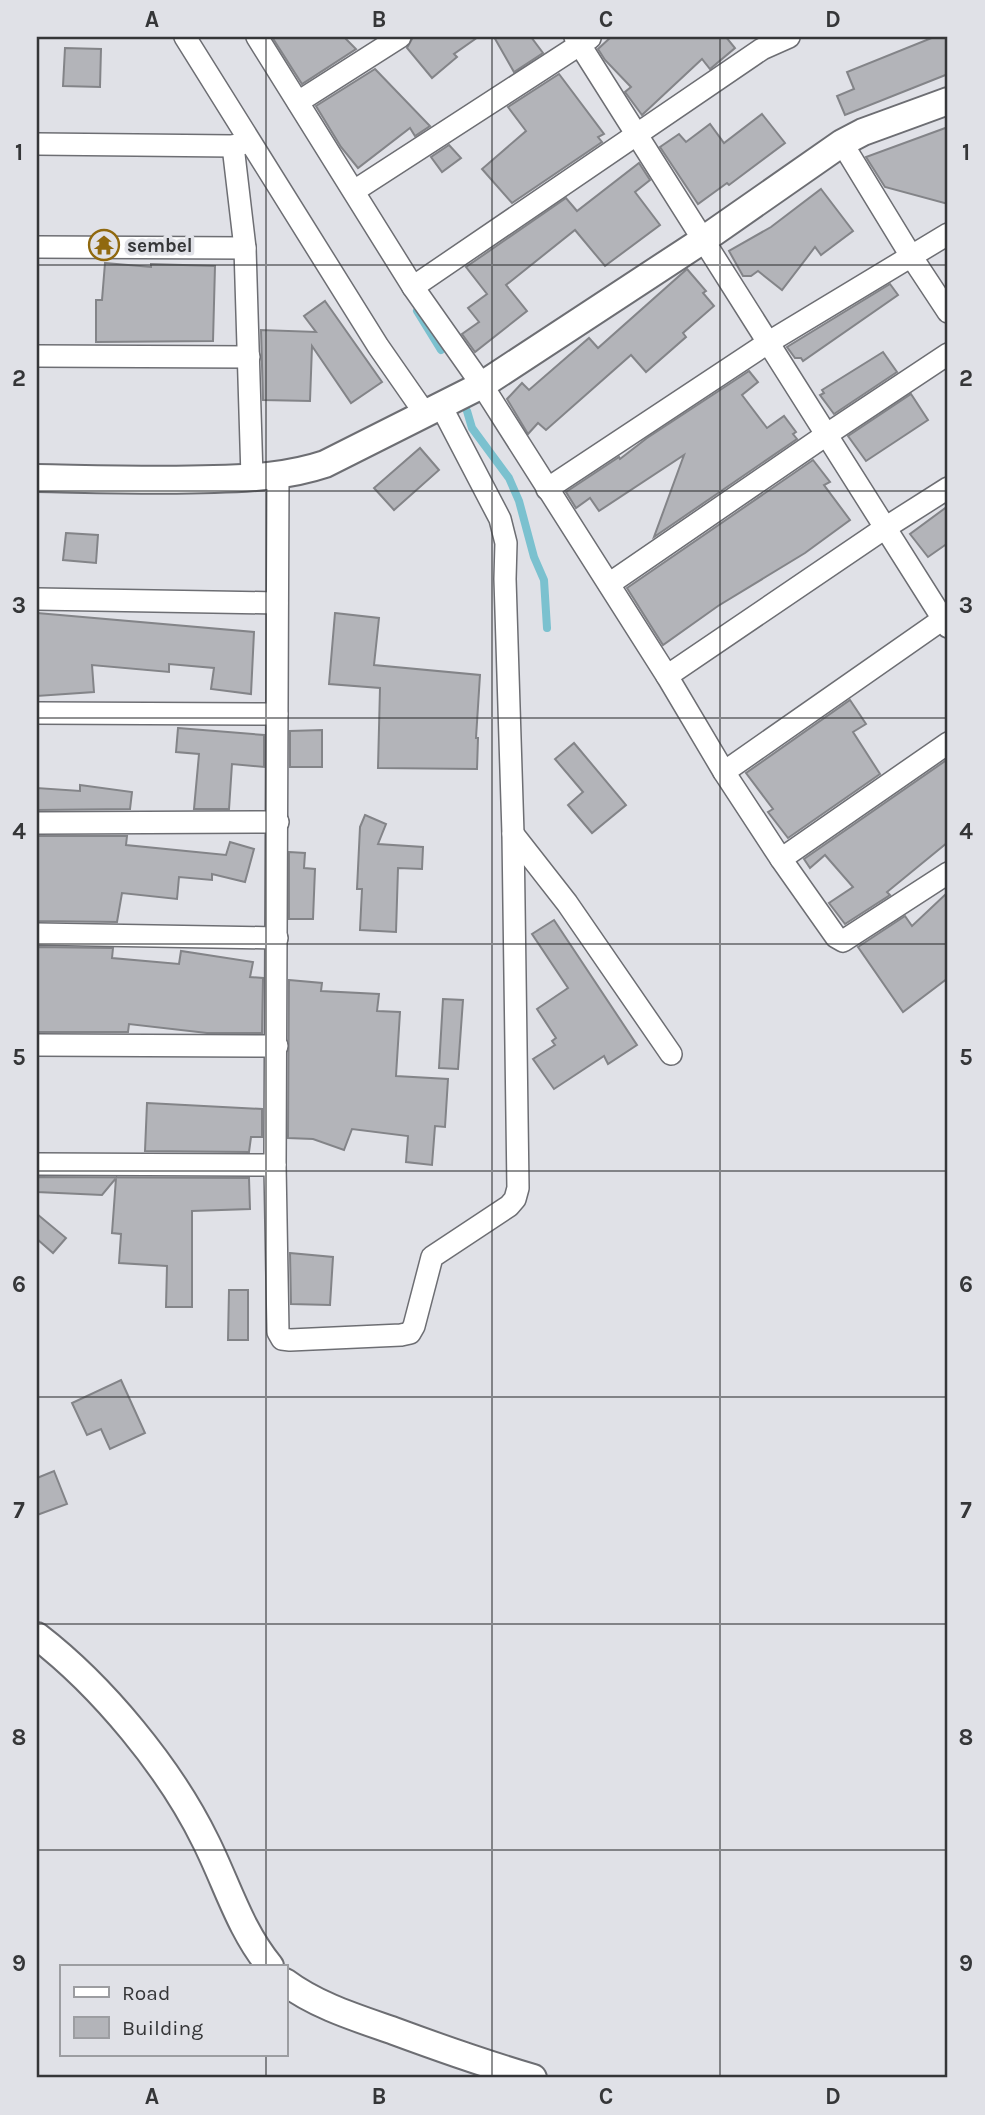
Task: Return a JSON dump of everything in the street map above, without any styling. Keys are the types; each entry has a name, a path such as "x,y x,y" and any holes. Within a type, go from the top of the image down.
{"street":[{"path":"185,37 242,144 273,174 378,346 433,411 500,519 506,543 518,1188 515,1199 509,1206 432,1257 410,1333 355,1339 282,1339 278,1332 275,1165 278,474"},
{"path":"257,37 413,286 482,385 609,584 723,772 836,937 843,941 948,873"},
{"path":"298,102 400,37"},
{"path":"413,286 636,136 758,43 789,37"},
{"path":"354,191 583,39 636,136 946,623 723,772"},
{"path":"37,478 166,481 252,478 301,472 325,464 482,385 704,240 842,143 863,132 948,101"},
{"path":"842,143 948,312"},
{"path":"37,144 242,144"},
{"path":"242,144 252,478"},
{"path":"547,489 769,342 948,234"},
{"path":"37,247 245,248"},
{"path":"609,584 948,354"},
{"path":"37,356 249,357"},
{"path":"667,676 948,488"},
{"path":"37,599 277,603"},
{"path":"37,713 277,714"},
{"path":"781,859 948,743"},
{"path":"37,823 278,822"},
{"path":"513,834 567,903 671,1054"},
{"path":"37,934 277,938"},
{"path":"37,1045 277,1046"},
{"path":"37,1164 275,1165"},
{"path":"37,1636 96,1691 144,1745 174,1787 206,1842 250,1937 269,1965"},
{"path":"287,1983 325,2005 362,2020 475,2061 533,2078"}],"building":[{"path":"272,37 344,37 356,49 302,84"},
{"path":"413,37 478,37 454,54 457,57 432,78 407,48"},
{"path":"494,37 531,37 543,53 514,72"},
{"path":"611,37 726,37 735,48 710,69 702,59 642,115 625,92 631,87 598,49"},
{"path":"934,37 948,37 948,74 845,115 837,96 854,89 847,72"},
{"path":"65,48 101,49 100,87 63,86"},
{"path":"375,69 430,126 415,136 410,128 358,168 341,147 316,106"},
{"path":"559,74 604,134 598,137 602,142 512,203 482,169 526,131 508,107"},
{"path":"762,114 785,143 729,185 727,183 698,204 660,147 679,134 686,142 710,124 724,143"},
{"path":"948,127 948,204 885,187 866,157"},
{"path":"449,145 461,158 442,172 431,157"},
{"path":"639,163 650,180 635,192 660,225 605,266 575,230 506,285 527,311 475,352 462,334 479,322 468,308 487,294 466,267 566,198 577,211"},
{"path":"821,189 853,231 821,255 815,247 782,290 758,271 751,276 743,276 729,251 771,227"},
{"path":"105,263 151,267 151,264 215,266 213,341 96,342 96,300 102,300"},
{"path":"687,269 706,291 703,293 714,306 683,333 686,337 646,372 631,355 546,430 538,423 528,434 507,399 522,383 529,390 589,338 598,348"},
{"path":"890,284 898,295 803,361 801,358 795,358 787,347"},
{"path":"325,301 382,382 351,403 312,346 310,401 263,400 261,330 316,332 304,316"},
{"path":"883,352 897,372 834,414 820,395 824,393 822,390"},
{"path":"749,371 758,382 742,395 767,428 784,416 796,432 793,434 797,439 654,537 684,455 599,511 590,498 576,508 566,492 619,457 620,459 647,438"},
{"path":"911,394 928,420 866,461 848,436"},
{"path":"420,448 439,470 394,510 374,488"},
{"path":"813,460 830,482 824,485 850,520 805,553 718,606 663,645 627,588"},
{"path":"948,506 948,543 928,557 910,534"},
{"path":"66,533 98,535 96,563 63,560"},
{"path":"37,613 254,632 251,694 211,689 214,668 169,664 169,672 92,665 94,692 37,696"},
{"path":"335,613 379,618 374,665 480,675 477,769 378,768 380,688 329,684"},
{"path":"850,700 866,724 853,732 880,774 788,838 768,812 773,809 746,773"},
{"path":"178,728 264,735 264,767 232,764 229,809 194,809 199,754 176,752"},
{"path":"322,730 322,767 290,767 290,731"},
{"path":"574,743 626,805 592,833 568,805 583,792 555,759"},
{"path":"948,759 948,842 887,892 890,895 845,924 829,903 853,887 825,855 810,868 804,859"},
{"path":"80,785 132,792 130,809 37,810 37,788 80,791"},
{"path":"365,815 386,824 378,844 423,847 422,869 398,868 396,932 360,930 362,889 357,889 360,827"},
{"path":"37,836 127,836 126,845 226,855 230,842 254,849 245,882 212,874 212,880 179,877 177,899 122,893 117,922 37,921"},
{"path":"289,852 305,853 304,868 315,869 313,919 289,919"},
{"path":"948,892 948,978 903,1012 858,947 905,916 912,926"},
{"path":"554,920 637,1045 608,1064 604,1056 554,1089 533,1059 555,1045 552,1041 556,1038 537,1009 568,988 532,934"},
{"path":"37,947 113,948 112,958 179,964 181,951 253,962 250,977 263,978 262,1033 207,1033 129,1024 128,1032 37,1032"},
{"path":"289,980 322,983 321,991 379,994 377,1011 400,1012 396,1076 448,1079 445,1127 435,1126 432,1165 406,1162 408,1136 352,1129 344,1150 313,1139 288,1138"},
{"path":"443,999 463,1000 458,1069 439,1068"},
{"path":"147,1103 262,1109 262,1137 251,1137 249,1152 145,1151"},
{"path":"37,1177 249,1178 250,1209 192,1211 192,1307 166,1307 167,1266 119,1263 121,1234 112,1233 116,1178 102,1195 37,1192"},
{"path":"37,1214 66,1238 53,1253 37,1239"},
{"path":"290,1253 333,1257 330,1305 291,1304"},
{"path":"229,1290 248,1290 248,1340 228,1340"},
{"path":"121,1380 145,1433 110,1449 101,1429 87,1435 72,1403"},
{"path":"54,1471 67,1504 37,1515 37,1478"}],"waterway":[{"path":"417,311 441,350"},
{"path":"467,411 472,428 509,478 519,501 534,557 544,580 547,628"}],"place":[{"name":"sembel","path":"104,245"}]}
